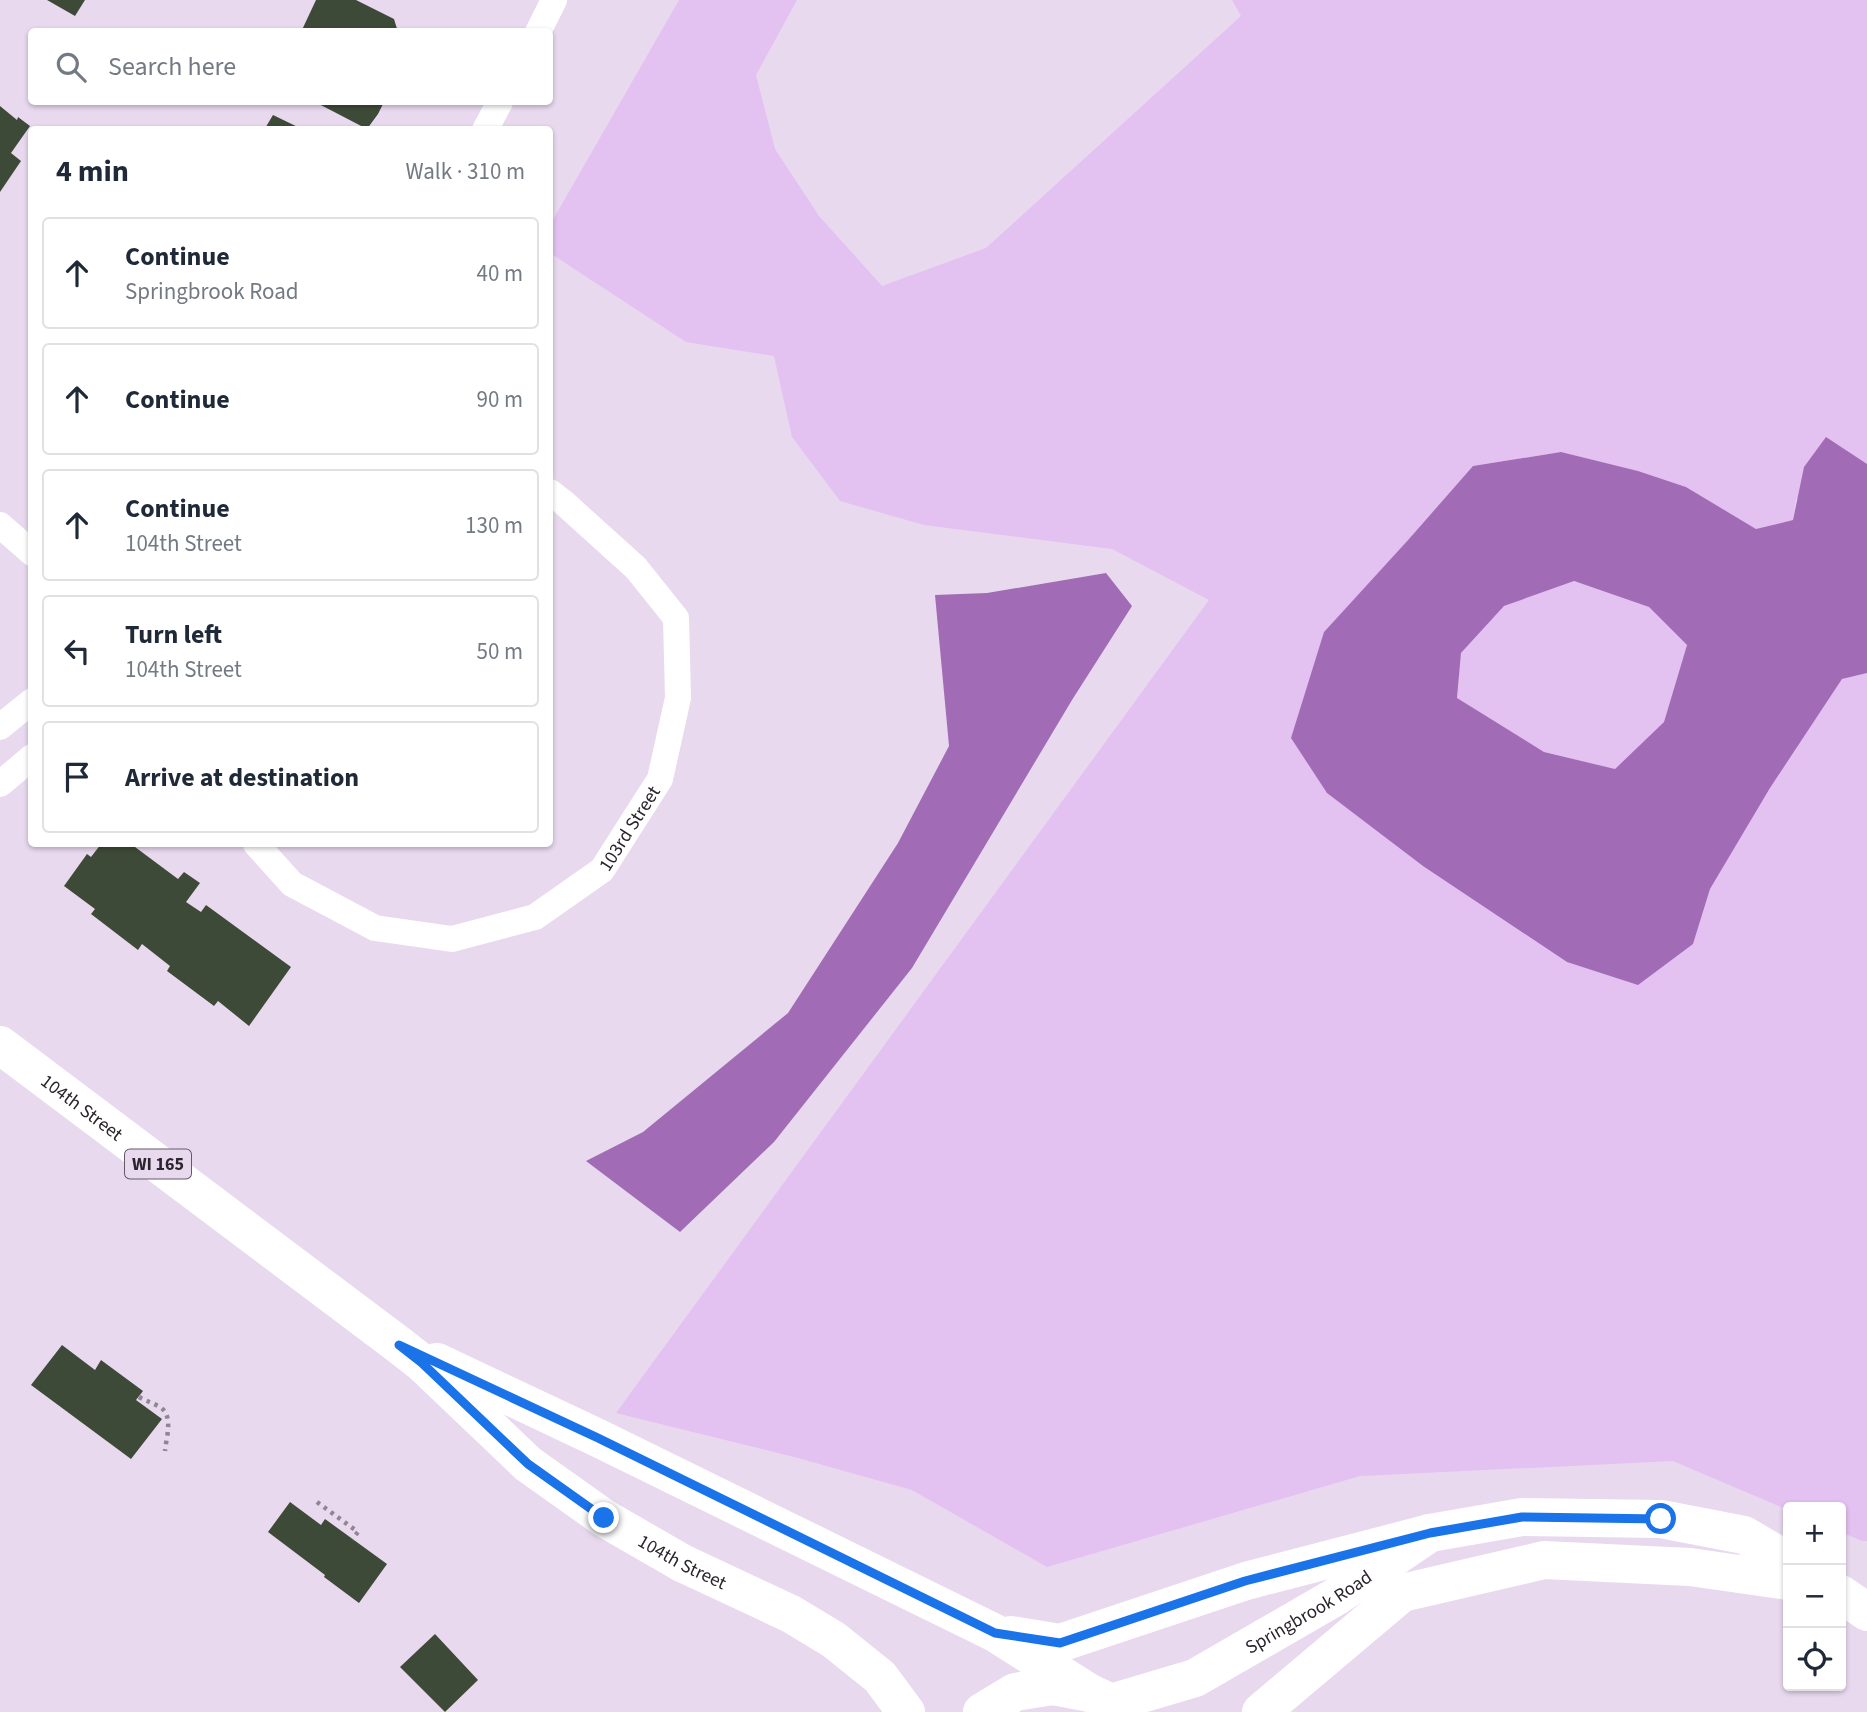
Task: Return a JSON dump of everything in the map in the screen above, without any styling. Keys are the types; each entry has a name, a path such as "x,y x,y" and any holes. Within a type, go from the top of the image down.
{"main road":[{"name":"104th Street","path":"0,1045 422,1363 528,1464 604,1518 682,1563 791,1614 834,1640 880,1677 906,1712"},
{"name":"104th Street","path":"399,1345 598,1438 995,1633 1108,1702"},
{"name":"Springbrook Road","path":"1108,1702 1195,1678 1337,1596 1430,1533 1522,1517 1661,1519 1744,1535 1783,1559"},
{"path":"995,1633 1060,1643 1245,1581 1430,1533"},
{"name":"Springbrook Road","path":"1261,1712 1402,1593 1544,1560 1690,1567 1783,1580"},
{"path":"1846,1597 1867,1612"},
{"path":"982,1712 1015,1692 1053,1686 1108,1702"}],"street":[{"path":"540,28 554,0"},
{"path":"487,126 498,105"},
{"name":"103rd Street","path":"259,847 292,884 374,928 452,939 535,917 602,870 660,779 678,698 676,618 636,568 553,494"},
{"path":"0,525 28,550"},
{"path":"0,727 28,704"},
{"path":"0,785 28,760"}],"path":[{"path":"139,1397 165,1412 168,1419 165,1451"},
{"path":"317,1502 358,1532 352,1539"}],"shaded area":[{"path":"679,0 797,0 756,75 775,149 819,216 882,286 986,248 1241,16 1232,0 1867,0 1867,464 1863,462 1796,499 1793,520 1756,529 1686,487 1638,471 1561,452 1473,466 1324,632 1693,944 1710,889 1770,788 1842,679 1867,673 1867,1541 1846,1534 1846,1502 1783,1502 1783,1508 1673,1461 1360,1476 1047,1567 912,1490 798,1458 616,1413 1209,600 1112,549 924,525 840,501 792,437 774,356 686,342 553,255 553,220"},
{"path":"1826,437 1867,464 1867,673 1842,679 1770,788 1710,889 1693,944 1638,985 1567,962 1423,866 1327,793 1291,738 1324,632 1473,466 1561,452 1638,471 1686,487 1756,529 1793,520 1804,467","holes":["1574,581 1649,607 1687,645 1664,722 1615,769 1544,752 1457,698 1461,653 1504,606"]},
{"path":"1106,573 1132,606 1072,700 912,968 774,1142 680,1232 586,1161 643,1132 788,1013 898,843 949,746 935,595 987,593"},
{"path":"1573,581 1649,607 1687,645 1664,722 1615,769 1544,752 1457,699 1461,653 1504,606"}],"building":[{"path":"47,0 85,0 75,16"},
{"path":"316,0 356,0 394,19 397,28 303,28"},
{"path":"321,105 382,105 369,126 361,126"},
{"path":"0,106 17,120 18,117 30,126 11,153 21,161 0,192"},
{"path":"273,115 296,126 266,126"},
{"path":"99,847 135,847 178,879 184,872 200,883 186,902 201,912 206,905 291,967 249,1026 218,1001 214,1006 167,971 170,966 142,944 138,950 91,914 95,909 64,886 87,854 91,857"},
{"path":"62,1345 95,1370 101,1360 143,1391 136,1400 162,1419 131,1459 31,1385"},
{"path":"290,1502 321,1525 325,1519 387,1564 359,1603 268,1532"},
{"path":"435,1634 478,1680 445,1712 400,1667"}],"route":[{"path":"604,1518 528,1464 422,1363 399,1345 598,1438 995,1633 1060,1643 1245,1581 1430,1533 1522,1517 1661,1519"}]}
